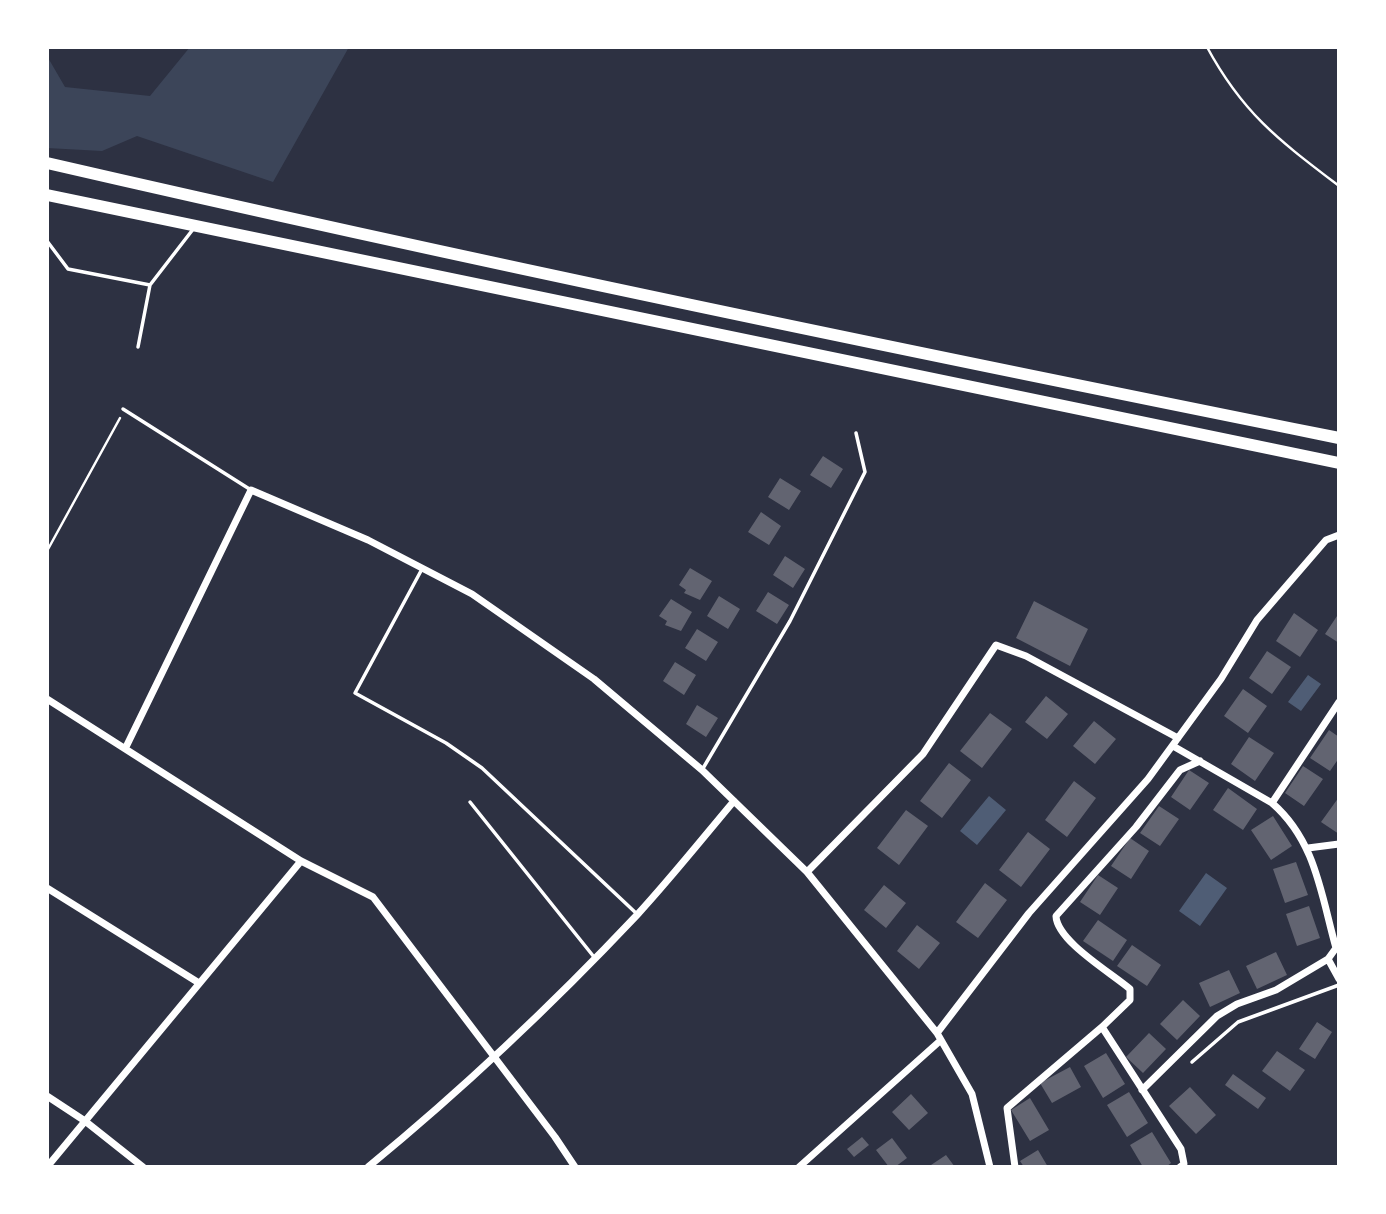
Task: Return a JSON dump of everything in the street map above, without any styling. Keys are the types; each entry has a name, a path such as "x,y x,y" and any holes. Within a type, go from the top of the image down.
{"highway":[{"path":"47,163 360,235 755,320 1339,438"},
{"path":"47,195 1339,463"}],"street":[{"path":"126,747 251,490 295,506 472,594 594,679 702,770 807,872 937,1032 972,1094 990,1167"},
{"path":"937,1032 1029,913 1148,779 1221,679 1257,620 1326,540 1339,535"},
{"path":"807,872 923,754 996,645 1026,656 1178,738"},
{"path":"47,699 301,861 373,897 575,1167"},
{"path":"1272,803 1339,702"},
{"path":"1142,1090 1217,1016 1237,1004 1276,990 1328,959 1336,948 1308,848 1285,815 1272,803 1173,746"},
{"path":"1016,1167 1007,1108 1130,1000 1130,989 1066,939 1056,927 1056,916 1136,827 1180,769 1200,761"},
{"path":"368,1167 444,1104 637,914 734,801"},
{"path":"1308,848 1339,844"},
{"path":"47,1167 301,861"},
{"path":"47,888 199,983"},
{"path":"1328,959 1339,979"},
{"path":"1102,1027 1181,1149 1184,1164 1180,1167"},
{"path":"802,1166 942,1040"},
{"path":"47,1096 85,1121 143,1167"}],"lane":[{"path":"138,346 150,285 196,225"},
{"path":"47,241 68,269 150,285"},
{"path":"123,409 251,490"},
{"path":"702,770 790,621 865,472 856,433"},
{"path":"422,569 355,694 446,743 482,768 637,914"},
{"path":"470,802 594,957"},
{"path":"1192,1062 1238,1022 1339,985"}],"path":[{"path":"1208,47 1231,90 1257,120 1339,186"},
{"path":"47,551 113,436 123,409"}],"shaded area":[{"path":"190,47 349,47 273,182 137,136 102,151 47,148 47,56 65,87 150,96"},
{"path":"1308,675 1321,684 1301,711 1288,702"},
{"path":"989,796 1006,810 977,845 960,831"},
{"path":"1206,873 1227,888 1200,926 1179,911"}],"building":[{"path":"823,456 843,469 831,488 810,475"},
{"path":"780,478 801,491 789,510 768,497"},
{"path":"761,512 781,526 769,545 748,532"},
{"path":"785,556 805,569 793,588 773,575"},
{"path":"690,568 712,581 700,600 684,593 686,590 679,585"},
{"path":"768,592 789,605 777,624 756,611"},
{"path":"719,596 740,609 728,629 707,616"},
{"path":"671,599 692,612 681,631 665,625 667,621 659,616"},
{"path":"1034,601 1088,629 1070,666 1016,638"},
{"path":"1294,613 1318,630 1300,657 1276,641"},
{"path":"1339,613 1339,643 1325,634"},
{"path":"697,629 718,642 706,661 685,648"},
{"path":"1267,651 1291,667 1272,694 1249,678"},
{"path":"675,662 696,675 684,695 663,681"},
{"path":"1243,689 1267,706 1248,733 1224,716"},
{"path":"1046,696 1068,714 1047,739 1025,722"},
{"path":"697,705 718,718 706,737 686,724"},
{"path":"990,713 1012,729 982,768 960,751"},
{"path":"1094,721 1116,739 1095,764 1073,746"},
{"path":"1329,730 1339,737 1339,758 1330,771 1310,758"},
{"path":"1249,737 1274,753 1255,781 1231,764"},
{"path":"949,763 971,780 942,818 920,801"},
{"path":"1303,766 1323,779 1304,806 1285,793"},
{"path":"1189,770 1209,783 1190,810 1171,797"},
{"path":"1074,781 1096,798 1067,837 1045,820"},
{"path":"1228,788 1257,809 1243,830 1213,810"},
{"path":"1339,797 1339,834 1321,822"},
{"path":"1159,806 1179,819 1160,846 1140,833"},
{"path":"906,810 928,826 899,865 877,848"},
{"path":"1273,816 1292,846 1271,860 1251,830"},
{"path":"1028,832 1050,849 1021,887 999,870"},
{"path":"1130,838 1149,851 1131,879 1111,866"},
{"path":"1296,862 1308,895 1285,903 1273,869"},
{"path":"1098,875 1118,888 1100,915 1080,902"},
{"path":"985,883 1007,900 978,938 956,922"},
{"path":"884,885 906,903 886,928 864,910"},
{"path":"1309,906 1320,938 1297,946 1286,914"},
{"path":"1098,920 1127,940 1113,961 1083,941"},
{"path":"917,925 940,943 919,969 897,951"},
{"path":"1132,945 1161,965 1147,986 1117,966"},
{"path":"1276,952 1287,975 1257,989 1246,966"},
{"path":"1229,970 1240,993 1210,1007 1199,983"},
{"path":"1183,1000 1200,1016 1177,1040 1160,1024"},
{"path":"1317,1022 1332,1032 1315,1059 1299,1049"},
{"path":"1149,1033 1166,1049 1143,1073 1126,1057"},
{"path":"1277,1051 1305,1070 1290,1091 1262,1071"},
{"path":"1106,1053 1125,1084 1103,1098 1084,1066"},
{"path":"1070,1067 1081,1087 1052,1103 1040,1083"},
{"path":"1233,1074 1266,1098 1258,1109 1225,1085"},
{"path":"1190,1087 1216,1115 1196,1134 1169,1106"},
{"path":"1129,1092 1148,1123 1127,1137 1107,1105"},
{"path":"911,1094 928,1113 909,1130 892,1112"},
{"path":"1030,1098 1049,1130 1030,1141 1011,1110"},
{"path":"1152,1132 1171,1163 1166,1167 1143,1167 1130,1145"},
{"path":"862,1137 869,1145 854,1157 847,1149"},
{"path":"892,1138 907,1158 895,1167 889,1167 876,1150"},
{"path":"1038,1150 1048,1167 1024,1167 1020,1161"},
{"path":"946,1155 955,1167 928,1167"}]}
